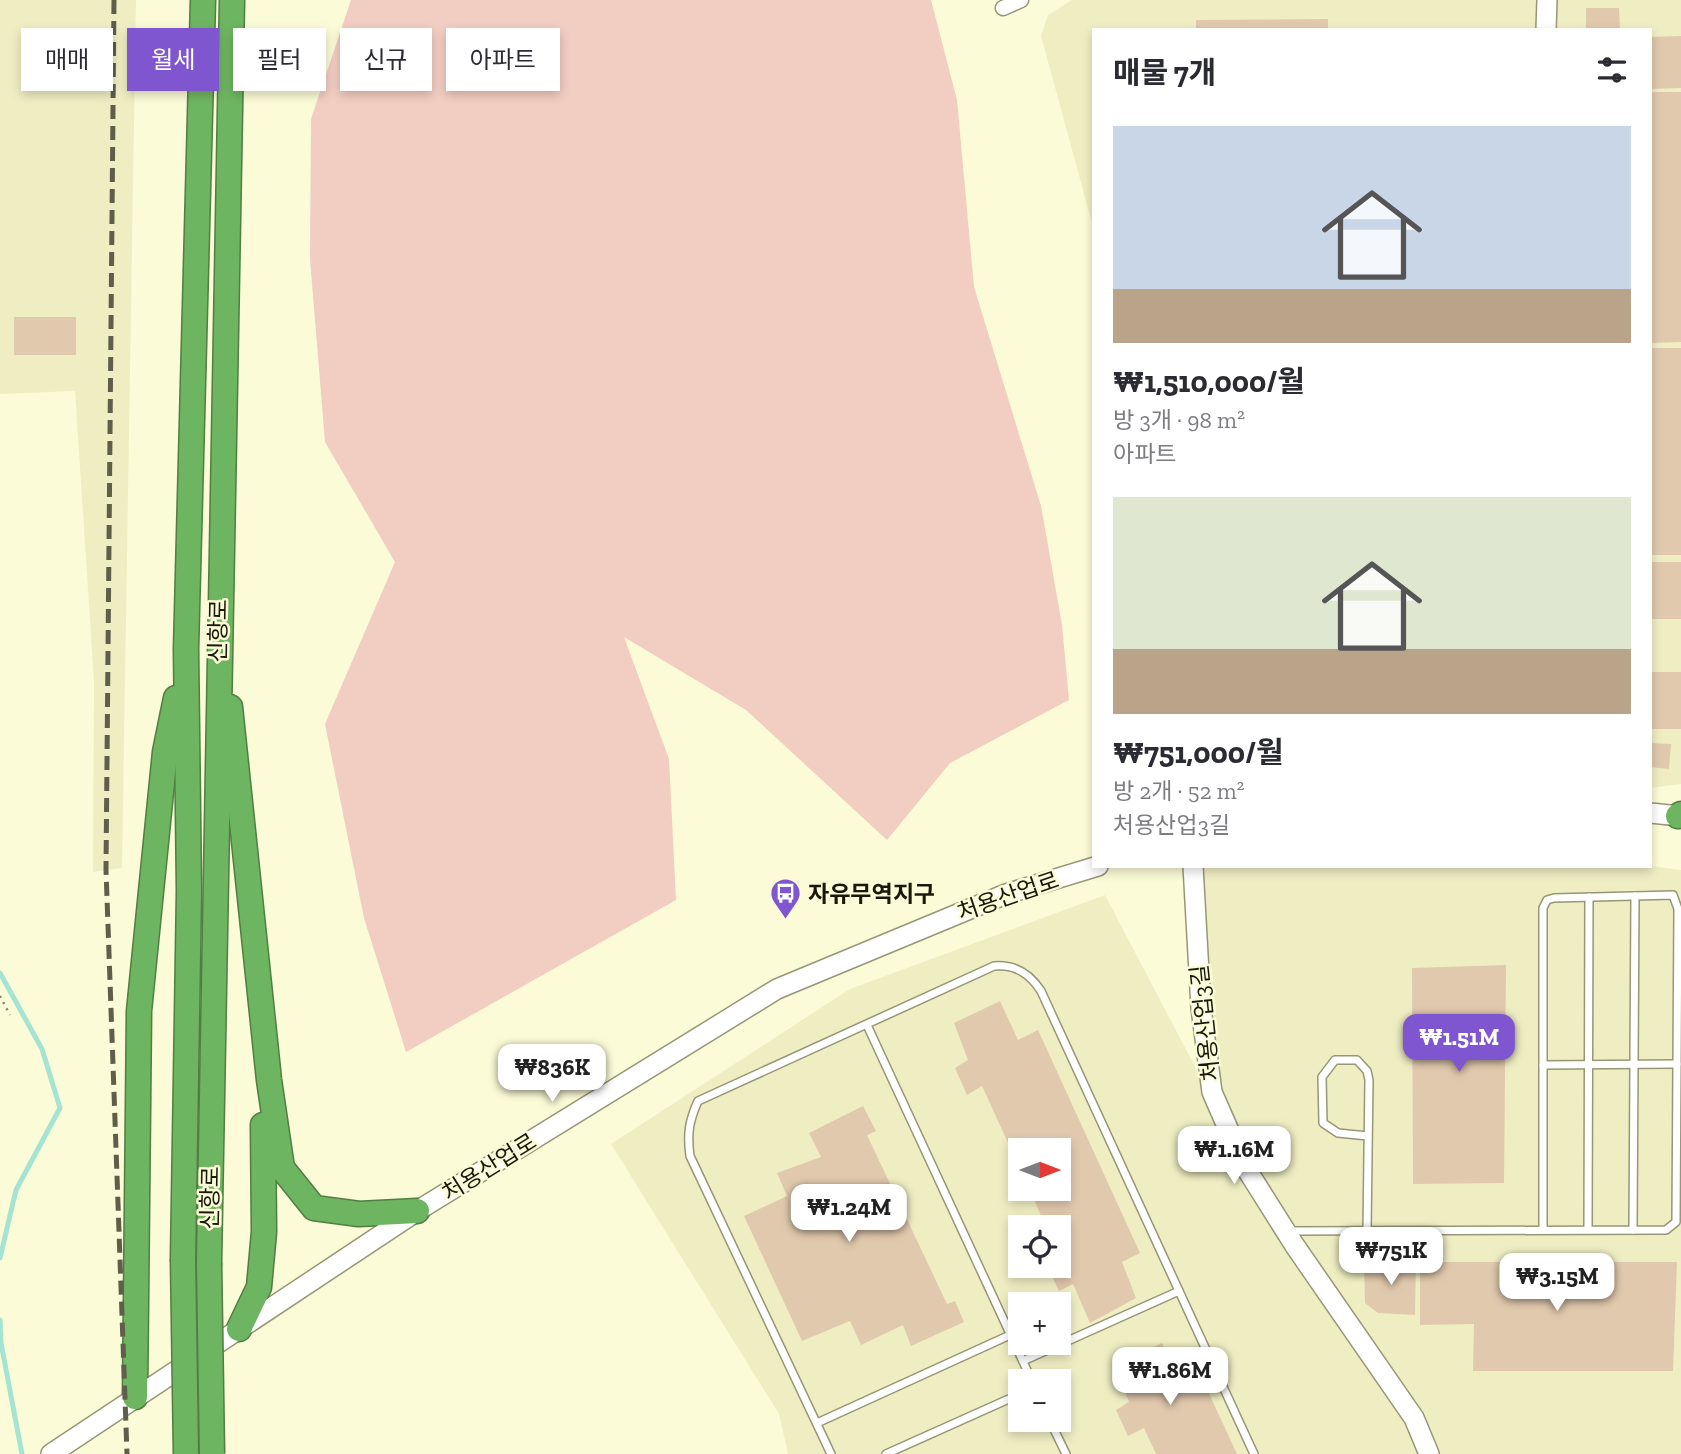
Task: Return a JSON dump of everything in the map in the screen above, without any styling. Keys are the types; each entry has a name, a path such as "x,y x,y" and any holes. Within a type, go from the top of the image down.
{"highway":[{"name":"신항로","path":"186,1454 183,1259 189,891 186,649 203,0"},
{"name":"신항로","path":"212,1454 209,1263 232,0"},
{"path":"219,607 282,1168 314,1208 359,1214 417,1211"},
{"path":"135,1397 139,1011 165,752 186,649"},
{"path":"239,1329 259,1287 264,1232 260,989"}],"main road":[{"path":"1546,28 1547,0"},
{"path":"1652,813 1680,816"},
{"name":"처용산업로","path":"55,1452 417,1211 777,989 993,899 1092,868"},
{"name":"처용산업3길","path":"1193,868 1200,1008 1212,1092 1244,1165 1414,1418 1429,1454"}],"street":[{"path":"1003,8 1021,0"}],"lane":[{"path":"1286,1231 1666,1230 1676,1222 1677,902 1673,895 1547,900 1544,908 1543,1229"},
{"path":"1633,1230 1635,896"},
{"path":"1588,1229 1589,897"},
{"path":"831,1454 690,1156 687,1133 698,1101 994,966 1006,965 1032,977 1041,991 1254,1454"},
{"path":"866,1025 1008,1331"},
{"path":"1367,1230 1368,1136 1367,1071 1356,1060 1335,1060 1322,1077 1323,1123 1338,1133 1368,1136"},
{"path":"1543,1065 1677,1064"},
{"path":"1023,1362 1179,1291"},
{"path":"817,1423 1008,1336"},
{"path":"1020,1355 1026,1369"},
{"path":"886,1454 1008,1399"},
{"path":"1055,1432 1066,1454"}],"path":[{"path":"0,996 10,1015"}],"shaded area":[{"path":"0,0 136,0 136,28 127,28 127,91 135,91 122,868 93,872 94,681 75,391 0,394"},
{"path":"351,0 931,0 957,100 974,287 1041,506 1062,625 1069,700 950,763 887,840 746,710 624,637 669,759 676,900 406,1052 364,918 325,724 395,562 325,442 310,259 311,119 320,91 326,91 326,74 340,33 340,91 432,91 432,28 342,28"},
{"path":"1072,0 1681,0 1681,784 1652,788 1652,28 1092,28 1092,223 1041,36 1048,15"},
{"path":"1652,866 1681,870 1681,1454 788,1454 779,1414 611,1144 850,989 1105,895 1223,1120 1212,1092 1201,868"}],"building":[{"path":"1586,8 1619,8 1620,28 1586,28"},
{"path":"1328,19 1328,28 1196,28 1196,20"},
{"path":"1681,36 1681,88 1652,89 1652,37"},
{"path":"1652,92 1681,92 1681,342 1652,343"},
{"path":"14,317 76,317 76,355 14,355"},
{"path":"1652,348 1681,348 1681,555 1652,555"},
{"path":"1652,562 1681,562 1681,619 1652,619"},
{"path":"1652,672 1681,672 1681,729 1652,729"},
{"path":"1652,743 1671,744 1669,769 1652,767"},
{"path":"1506,965 1504,1183 1413,1184 1412,968"},
{"path":"1000,1001 1018,1040 1038,1030 1140,1253 1122,1262 1136,1298 1090,1323 1073,1284 1059,1291 1053,1278 1071,1278 1071,1215 1041,1215 1035,1201 1071,1201 1071,1138 1008,1138 1008,1143 982,1086 967,1095 955,1068 968,1060 954,1023"},
{"path":"863,1106 876,1131 867,1135 947,1304 955,1301 964,1322 911,1346 903,1325 861,1345 850,1321 802,1341 744,1216 787,1196 777,1173 821,1157 809,1133"},
{"path":"1364,1262 1416,1262 1415,1315 1378,1313 1365,1303"},
{"path":"1420,1262 1677,1262 1673,1371 1473,1371 1474,1324 1420,1325"},
{"path":"1162,1343 1179,1382 1199,1372 1237,1454 1156,1454 1144,1428 1128,1436 1116,1410 1129,1402 1115,1365"}],"waterway":[{"path":"0,973 42,1049 60,1108 16,1190 0,1258"},
{"path":"0,1320 1,1343 22,1454"}],"railway":[{"path":"114,0 106,870 127,1454"}],"place":[{"name":"자유무역지구","path":"785,921"}]}
